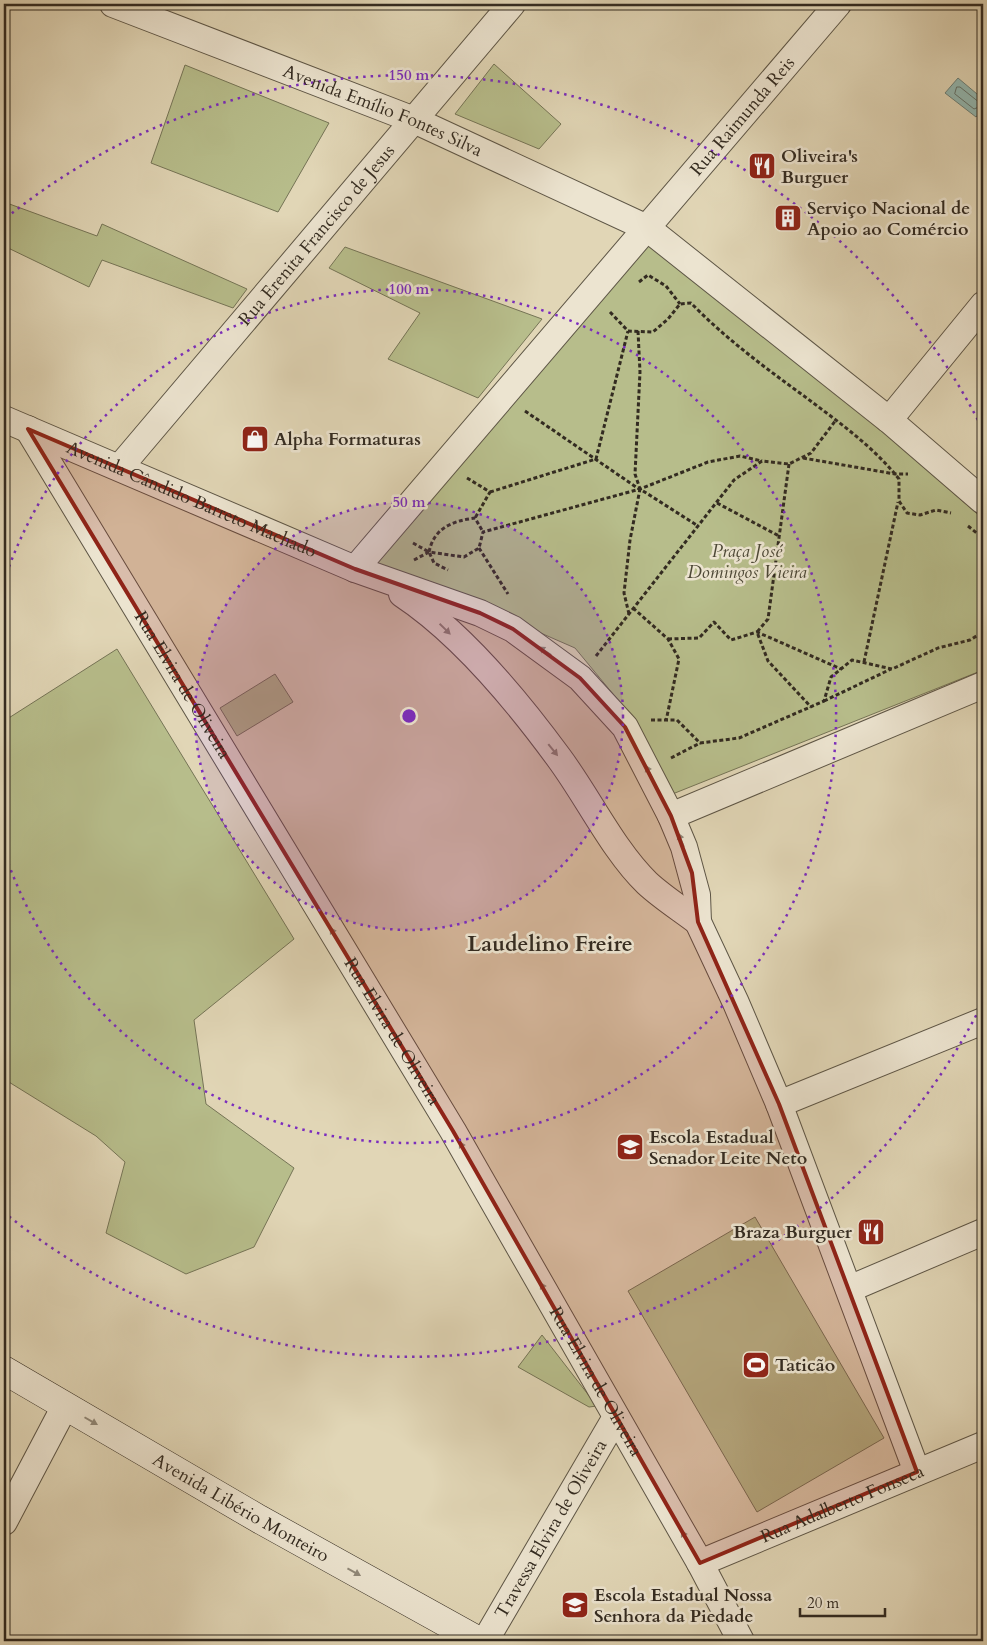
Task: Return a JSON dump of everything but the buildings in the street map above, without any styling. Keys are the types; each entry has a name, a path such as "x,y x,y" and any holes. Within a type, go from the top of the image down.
{"main road":[{"name":"Avenida Libério Monteiro","path":"4,1370 259,1519 478,1641"}],"street":[{"name":"Avenida Emílio Fontes Silva","path":"113,4 414,120 647,228"},
{"name":"Rua Erenita Francisco de Jesus","path":"120,468 512,4"},
{"name":"Rua Raimunda Reis","path":"647,228 838,4"},
{"path":"355,569 647,228 889,420 983,501"},
{"path":"889,420 983,305"},
{"name":"Avenida Cândido Barreto Machado","path":"4,419 379,578"},
{"name":"Rua Elvira de Oliveira","path":"28,429 453,1131 700,1563 742,1641"},
{"path":"379,578 480,613 512,629 580,678 625,727 671,816 692,873 698,922 736,1003 779,1104 917,1472"},
{"path":"379,578 434,619 478,661 559,758 629,862 657,891 698,922"},
{"path":"671,816 983,685"},
{"path":"657,891 692,873"},
{"path":"779,1104 983,1021"},
{"path":"849,1289 983,1232"},
{"path":"4,1522 65,1406"},
{"name":"Travessa Elvira de Oliveira","path":"486,1641 616,1417"},
{"name":"Rua Adalberto Fonseca","path":"700,1563 983,1445"}],"path":[{"path":"634,286 648,275 666,286 680,304"},
{"path":"604,318 609,312 628,330 653,332 668,319 680,304 691,303 715,327 836,420 899,479 898,501 864,662"},
{"path":"596,459 628,330"},
{"path":"629,614 624,593 630,540 640,489 635,474 640,372 638,331"},
{"path":"530,402 523,410 698,526"},
{"path":"483,532 640,489 708,462 740,456 789,464 811,453 836,420"},
{"path":"802,458 895,474 909,474 915,478"},
{"path":"475,518 490,492 596,459"},
{"path":"594,658 734,480 762,461"},
{"path":"668,639 699,638 714,622 731,640 757,632 768,619 789,464"},
{"path":"472,470 465,477 490,492"},
{"path":"898,501 907,513 920,515 936,510 948,510"},
{"path":"717,503 779,536"},
{"path":"943,505 955,516"},
{"path":"475,518 483,532 479,548 510,598 502,594"},
{"path":"450,571 434,563 428,552 431,541 441,529 459,520 475,518"},
{"path":"962,521 983,538"},
{"path":"415,536 412,542 428,552 464,556 479,548"},
{"path":"633,608 668,639 679,659 666,721"},
{"path":"757,632 841,669"},
{"path":"757,632 768,661 810,707"},
{"path":"645,714 650,720 677,720 700,743 739,738 938,648 970,640 983,632"},
{"path":"824,701 831,677 852,660 892,669"}],"highlighted area":[{"path":"28,429 355,569 480,613 513,629 580,678 625,727 671,816 692,873 698,922 779,1104 917,1472 700,1563 453,1131"}],"green space":[{"path":"494,64 561,124 539,149 455,114"},
{"path":"185,65 329,123 278,212 151,163"},
{"path":"4,202 97,236 102,224 247,289 233,308 102,260 89,287 4,246"},
{"name":"Praça José Domingos Vieira","path":"648,240 883,431 983,519 983,670 670,795 637,723 575,648 488,610 367,571"},
{"path":"345,247 542,319 478,398 388,359 420,313 329,268"},
{"path":"117,649 294,939 194,1020 206,1104 294,1168 254,1247 186,1274 106,1233 125,1162 96,1136 4,1079 4,721"},
{"path":"275,674 293,702 237,736 220,708"},
{"name":"Taticão","path":"755,1217 884,1438 757,1512 628,1291"},
{"path":"542,1335 597,1406 589,1407 518,1367"}],"water":[{"path":"958,78 983,99 983,109 976,117 945,93"}],"place":[{"name":"Oliveira's Burguer","path":"762,166"},
{"name":"Serviço Nacional de Apoio ao Comércio","path":"788,218"},
{"name":"Alpha Formaturas","path":"255,439"},
{"name":"Escola Estadual Senador Leite Neto","path":"630,1147"},
{"name":"Braza Burguer","path":"871,1232"},
{"name":"Taticão","path":"756,1365"},
{"name":"Escola Estadual Nossa Senhora da Piedade","path":"575,1605"}],"district":[{"name":"Laudelino Freire","path":"550,943"}]}
